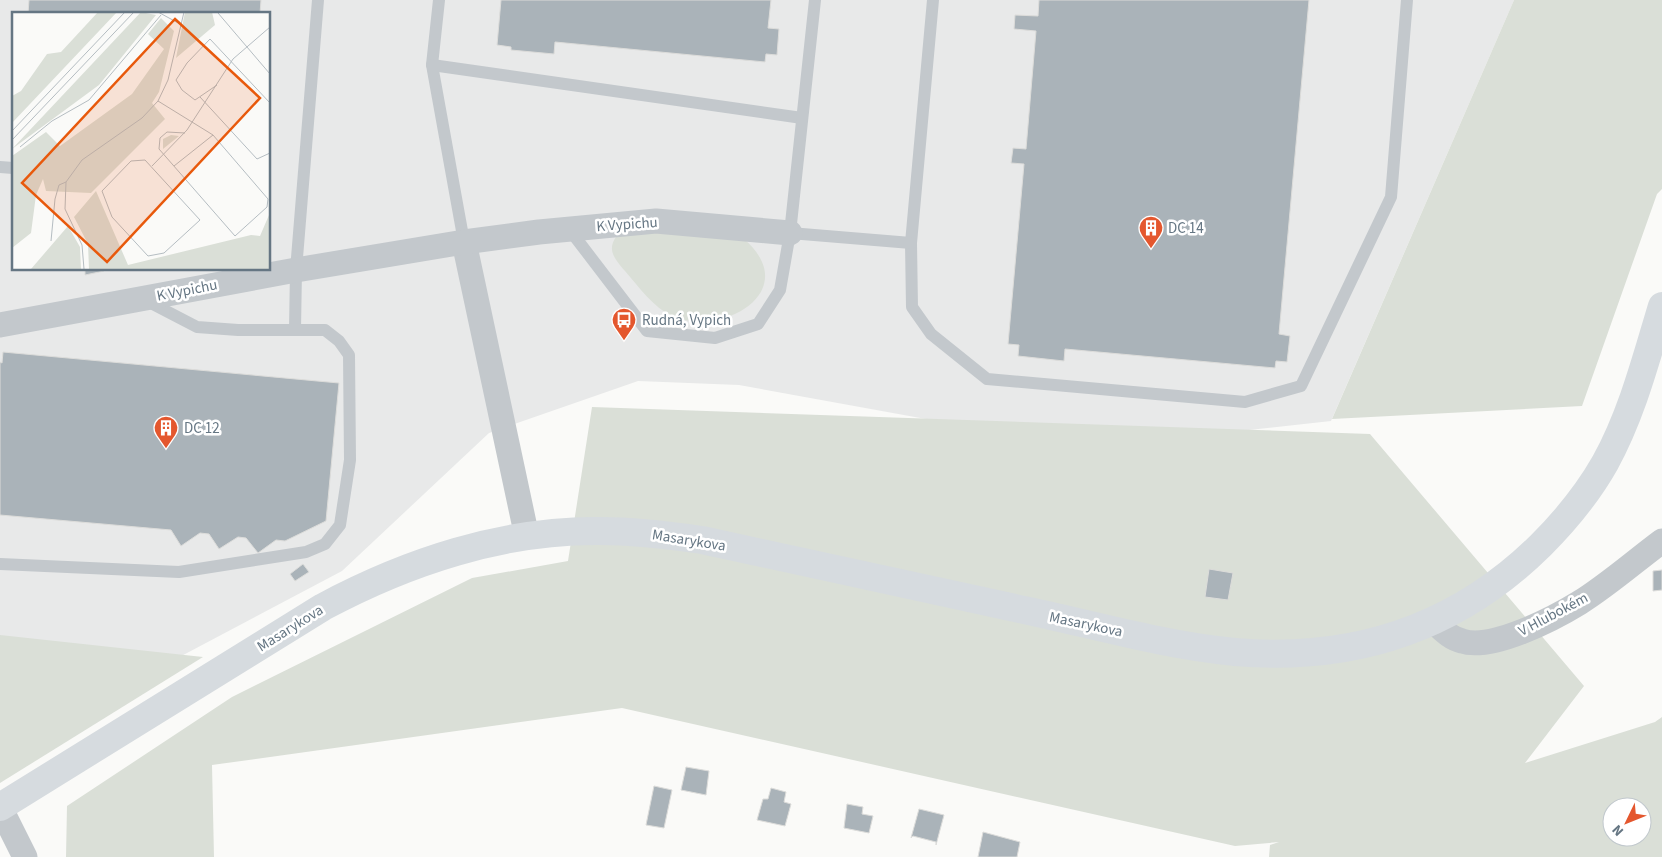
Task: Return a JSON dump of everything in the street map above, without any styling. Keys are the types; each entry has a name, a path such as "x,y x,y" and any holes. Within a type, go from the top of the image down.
{"main road":[{"name":"Masarykova","path":"0,807 323,607 360,587 399,570 445,555 527,537 563,532 600,530 650,533 702,540 1146,637 1234,652 1295,654 1346,648 1388,639 1434,622 1495,586 1557,530 1605,464 1635,396 1662,306"}],"street":[{"name":"K Vypichu","path":"0,325 296,270 464,242 569,229 656,221 790,233"},
{"path":"464,242 527,537"},
{"name":"V Hlubokém","path":"1434,622 1450,636 1463,642 1483,644 1500,640 1579,603 1662,541"},
{"path":"0,807 25,857"}],"lane":[{"path":"295,330 296,270 318,0"},
{"path":"439,0 432,65 464,242"},
{"path":"569,229 647,331 715,338 758,324 780,290 790,233 815,0"},
{"path":"934,0 911,242 912,307 931,334 988,379 1245,402 1301,386 1391,197 1407,0"},
{"path":"432,65 802,118"},
{"path":"790,233 911,242"},
{"path":"0,564 179,572 306,552 325,544 340,526 350,460 349,355 339,341 325,330 238,330 197,327 143,299"}],"shaded area":[{"path":"0,0 1514,0 1331,421 1148,441 1036,439 739,385 638,381 489,433 342,571 0,752"},
{"path":"1514,0 1662,0 1662,189 1657,194 1582,406 1332,419"},
{"path":"622,230 744,239 760,258 765,276 761,292 749,305 733,315 713,321 692,321 672,316 647,296 620,266 614,256 612,251 613,241"},
{"path":"592,407 1370,434 1584,686 1525,763 1655,722 1662,717 1662,857 1269,857 1270,845 1279,842 1235,846 622,708 212,765 214,857 66,857 67,806 232,697 472,578 568,561"},
{"path":"0,635 203,657 0,783"}],"building":[{"path":"29,0 261,0 260,12 28,12"},
{"path":"501,0 771,0 768,28 779,29 777,55 766,54 765,62 555,42 554,54 511,50 511,47 497,45"},
{"name":"DC 14","path":"1039,0 1309,0 1279,334 1290,336 1287,362 1276,361 1275,368 1065,349 1064,361 1018,356 1019,345 1008,344 1024,164 1011,163 1013,148 1026,149 1036,31 1014,29 1015,15 1038,16"},
{"path":"85,270 104,270 104,271 85,275"},
{"name":"DC 12","path":"3,352 339,383 326,521 285,541 276,540 258,553 246,538 238,537 219,549 209,534 200,533 181,546 171,530 0,515 0,362 2,363"},
{"path":"303,564 309,572 295,581 290,574"},
{"path":"1209,569 1233,573 1228,600 1205,597"},
{"path":"1662,570 1662,590 1653,591 1653,571"},
{"path":"686,767 709,771 706,795 681,790"},
{"path":"654,786 672,790 664,828 646,825"},
{"path":"771,788 786,792 784,802 791,804 785,826 757,820 763,799 768,799"},
{"path":"847,804 863,807 862,814 873,816 869,833 844,828"},
{"path":"919,809 944,815 936,845 936,842 913,836 911,838"},
{"path":"983,832 1020,842 1017,857 978,857"}],"place":[{"name":"DC 14","path":"1151,249"},
{"name":"Rudná, Vypich","path":"624,341"},
{"name":"DC 12","path":"166,449"}]}
